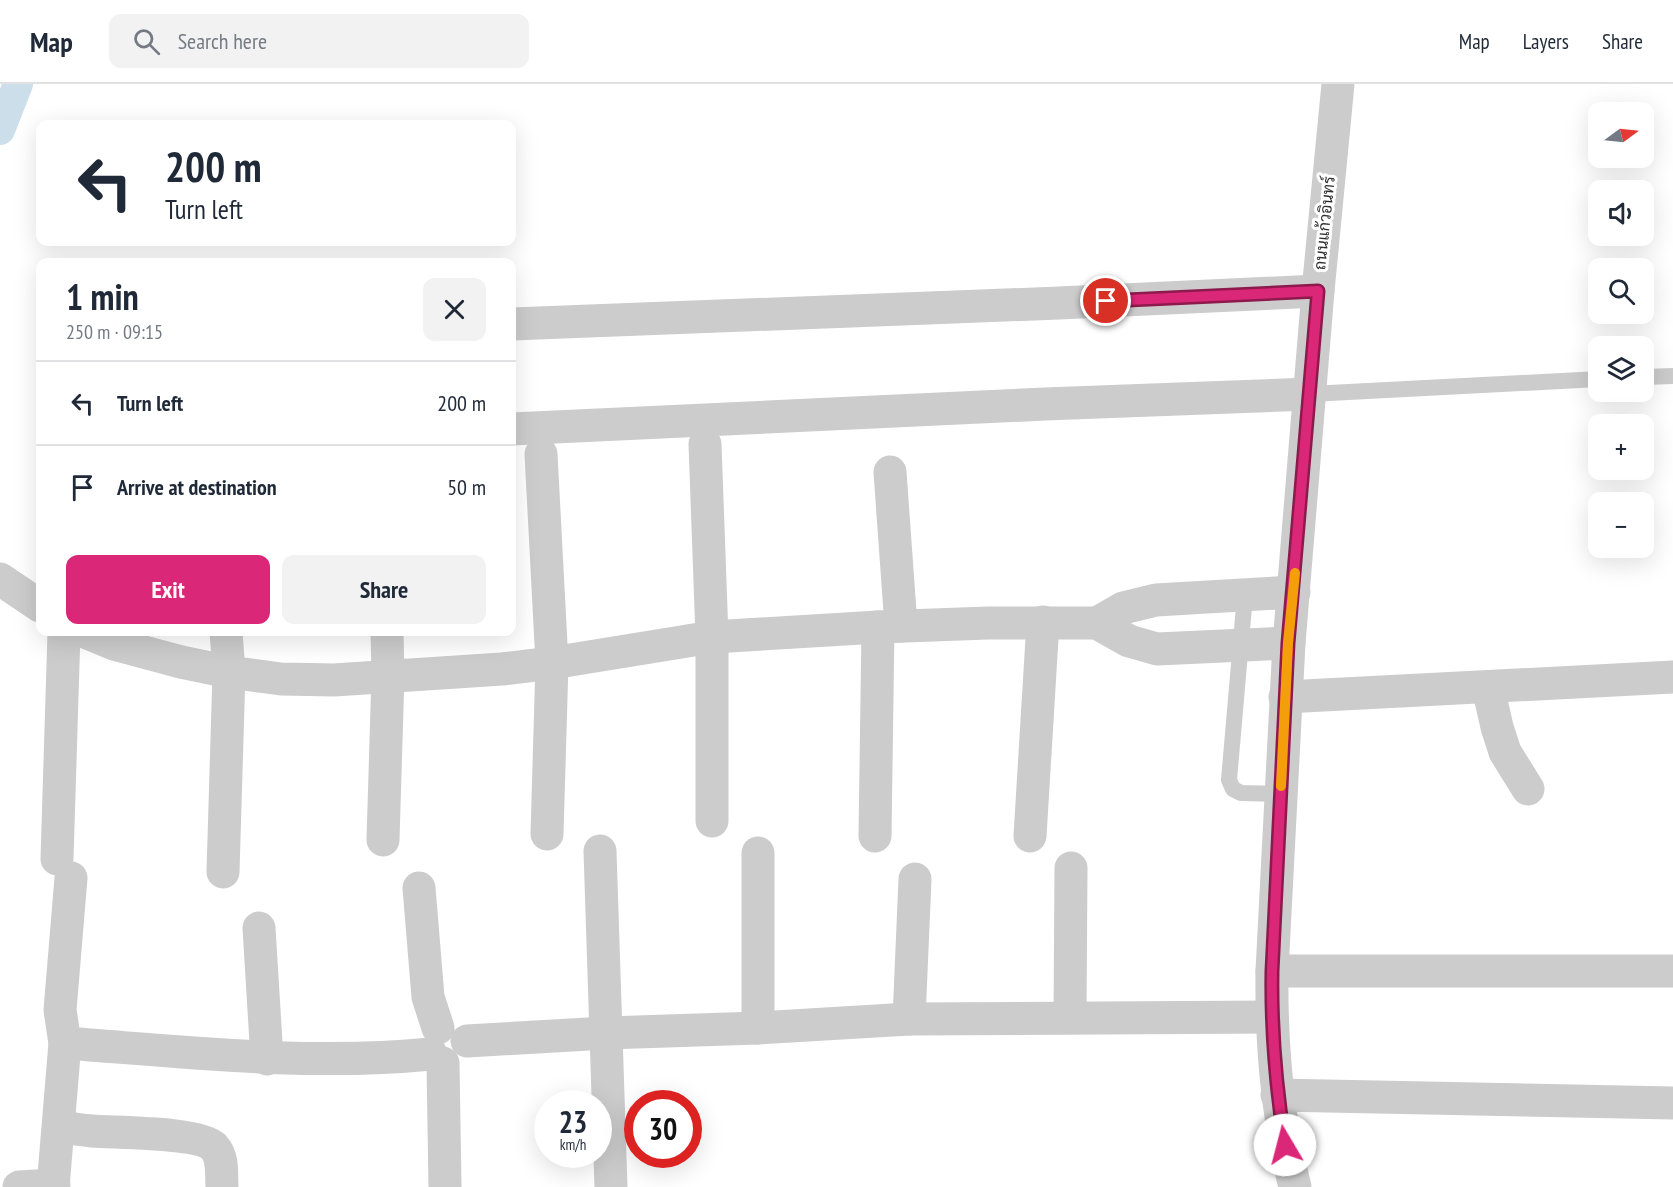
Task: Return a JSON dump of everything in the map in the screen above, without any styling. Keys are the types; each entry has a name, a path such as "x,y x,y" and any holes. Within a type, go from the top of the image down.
{"street":[{"name":"ถนนแก้วอินทร์","path":"1295,1187 1277,1095 1271,1017 1272,971 1288,643 1338,84"},
{"path":"516,324 1318,291"},
{"path":"516,429 1310,394"},
{"path":"705,444 712,637 712,821"},
{"path":"541,454 552,663 547,834"},
{"path":"875,836 890,626 890,472"},
{"path":"7,583 36,603"},
{"path":"1097,623 1123,608 1156,600 1293,592"},
{"path":"1030,836 1043,622"},
{"path":"95,636 114,644 181,662 229,672 281,679 502,669 712,637 890,626 1097,623 1129,641 1157,649 1288,643"},
{"path":"19,1187 53,1186 60,1127 65,1043 60,1010 64,868 64,636"},
{"path":"223,872 229,672 226,636"},
{"path":"383,840 387,636"},
{"path":"1285,697 1673,677"},
{"path":"1488,687 1497,727 1506,752 1528,789"},
{"path":"600,851 611,1187"},
{"path":"758,852 758,1028"},
{"path":"1070,1017 1071,868"},
{"path":"909,1019 915,879"},
{"path":"419,888 429,997 437,1049 445,1187"},
{"path":"260,928 267,1059"},
{"path":"1272,971 1673,971"},
{"path":"437,1049 445,1025 459,1029 467,1041 909,1019 1271,1017"},
{"path":"65,1043 267,1059 394,1058 437,1049"},
{"path":"1277,1095 1673,1103"},
{"path":"60,1127 205,1141 215,1148 221,1159 222,1187"}],"lane":[{"path":"1654,377 1673,376"},
{"path":"1310,394 1588,380"},
{"path":"1245,595 1229,780 1233,789 1240,793 1280,794"}],"waterway":[{"path":"0,130 18,84"}],"slow traffic":[{"path":"1281,786 1288,643 1295,573"}],"route":[{"path":"1106,301 1318,291 1288,643 1272,971 1271,1017 1277,1095 1285,1145"}]}
